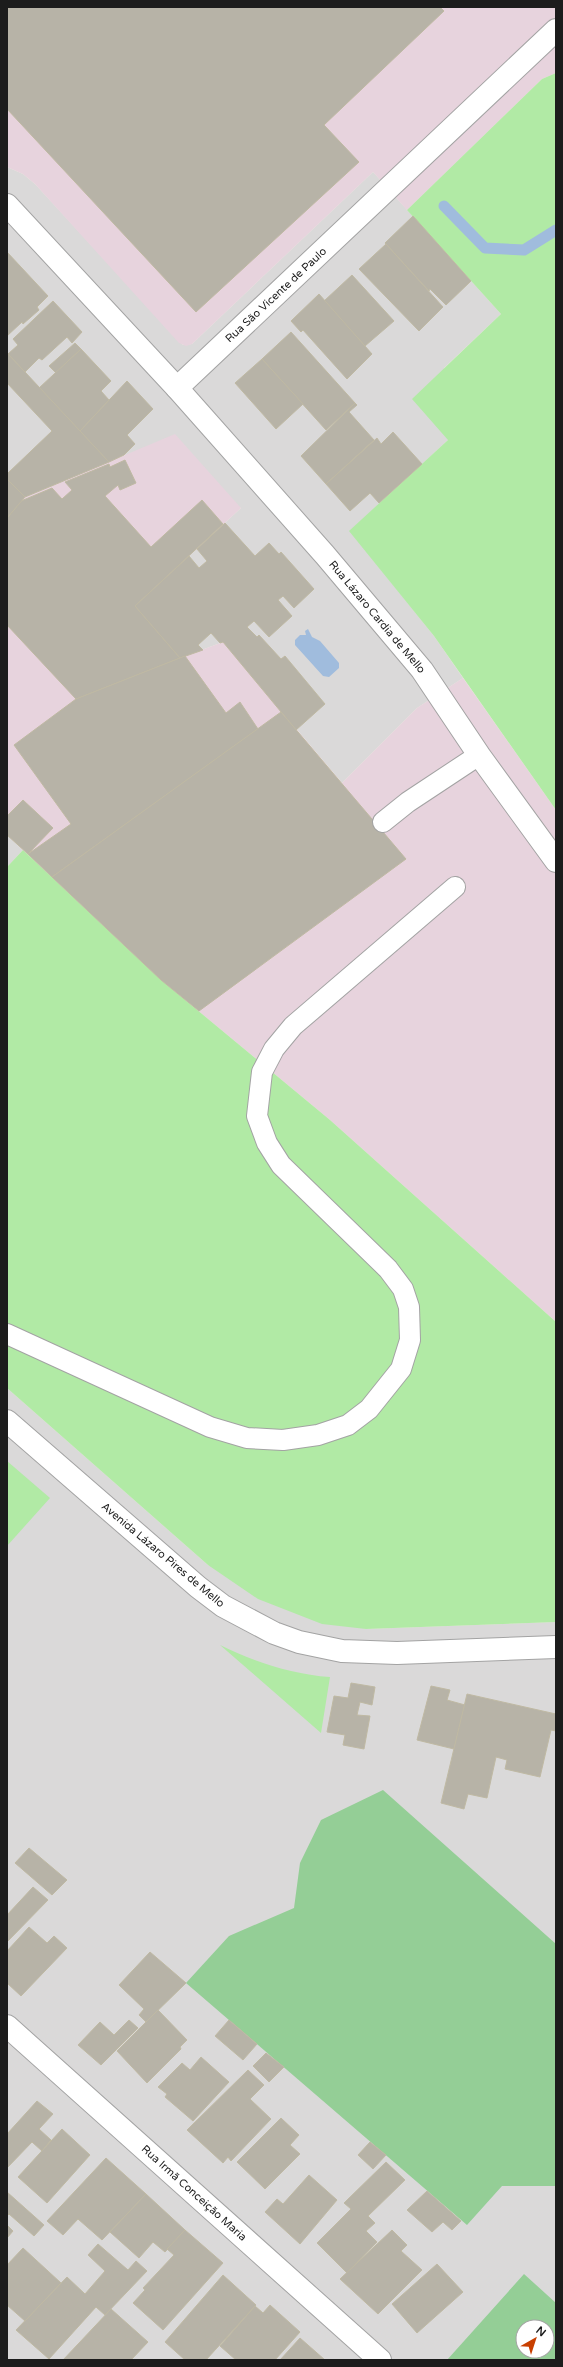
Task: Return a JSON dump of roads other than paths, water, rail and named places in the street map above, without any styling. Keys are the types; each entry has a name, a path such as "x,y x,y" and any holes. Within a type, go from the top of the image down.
{"street":[{"name":"Rua São Vicente de Paulo","path":"177,388 556,30"},
{"path":"7,205 177,388"},
{"name":"Rua Lázaro Cardia de Mello","path":"177,388 325,555 422,670 479,755 556,861"},
{"name":"Avenida Lázaro Pires de Mello","path":"7,1422 198,1587 223,1606 274,1633 318,1646 370,1653 556,1647"},
{"name":"Rua Irmã Conceição Maria","path":"7,2026 380,2360"}],"lane":[{"path":"383,822 408,802 479,755"},
{"path":"7,1334 210,1427 247,1438 283,1440 318,1435 348,1425 369,1409 401,1369 410,1340 409,1307 404,1289 388,1269 281,1165 267,1143 257,1116 258,1093 262,1072 274,1049 293,1026 454,887"}],"water":[{"path":"308,629 312,637 320,641 339,663 339,668 329,677 323,676 295,645 295,640 300,635 306,635 305,631"}],"waterway":[{"path":"444,206 485,248 524,250 556,230"}]}
